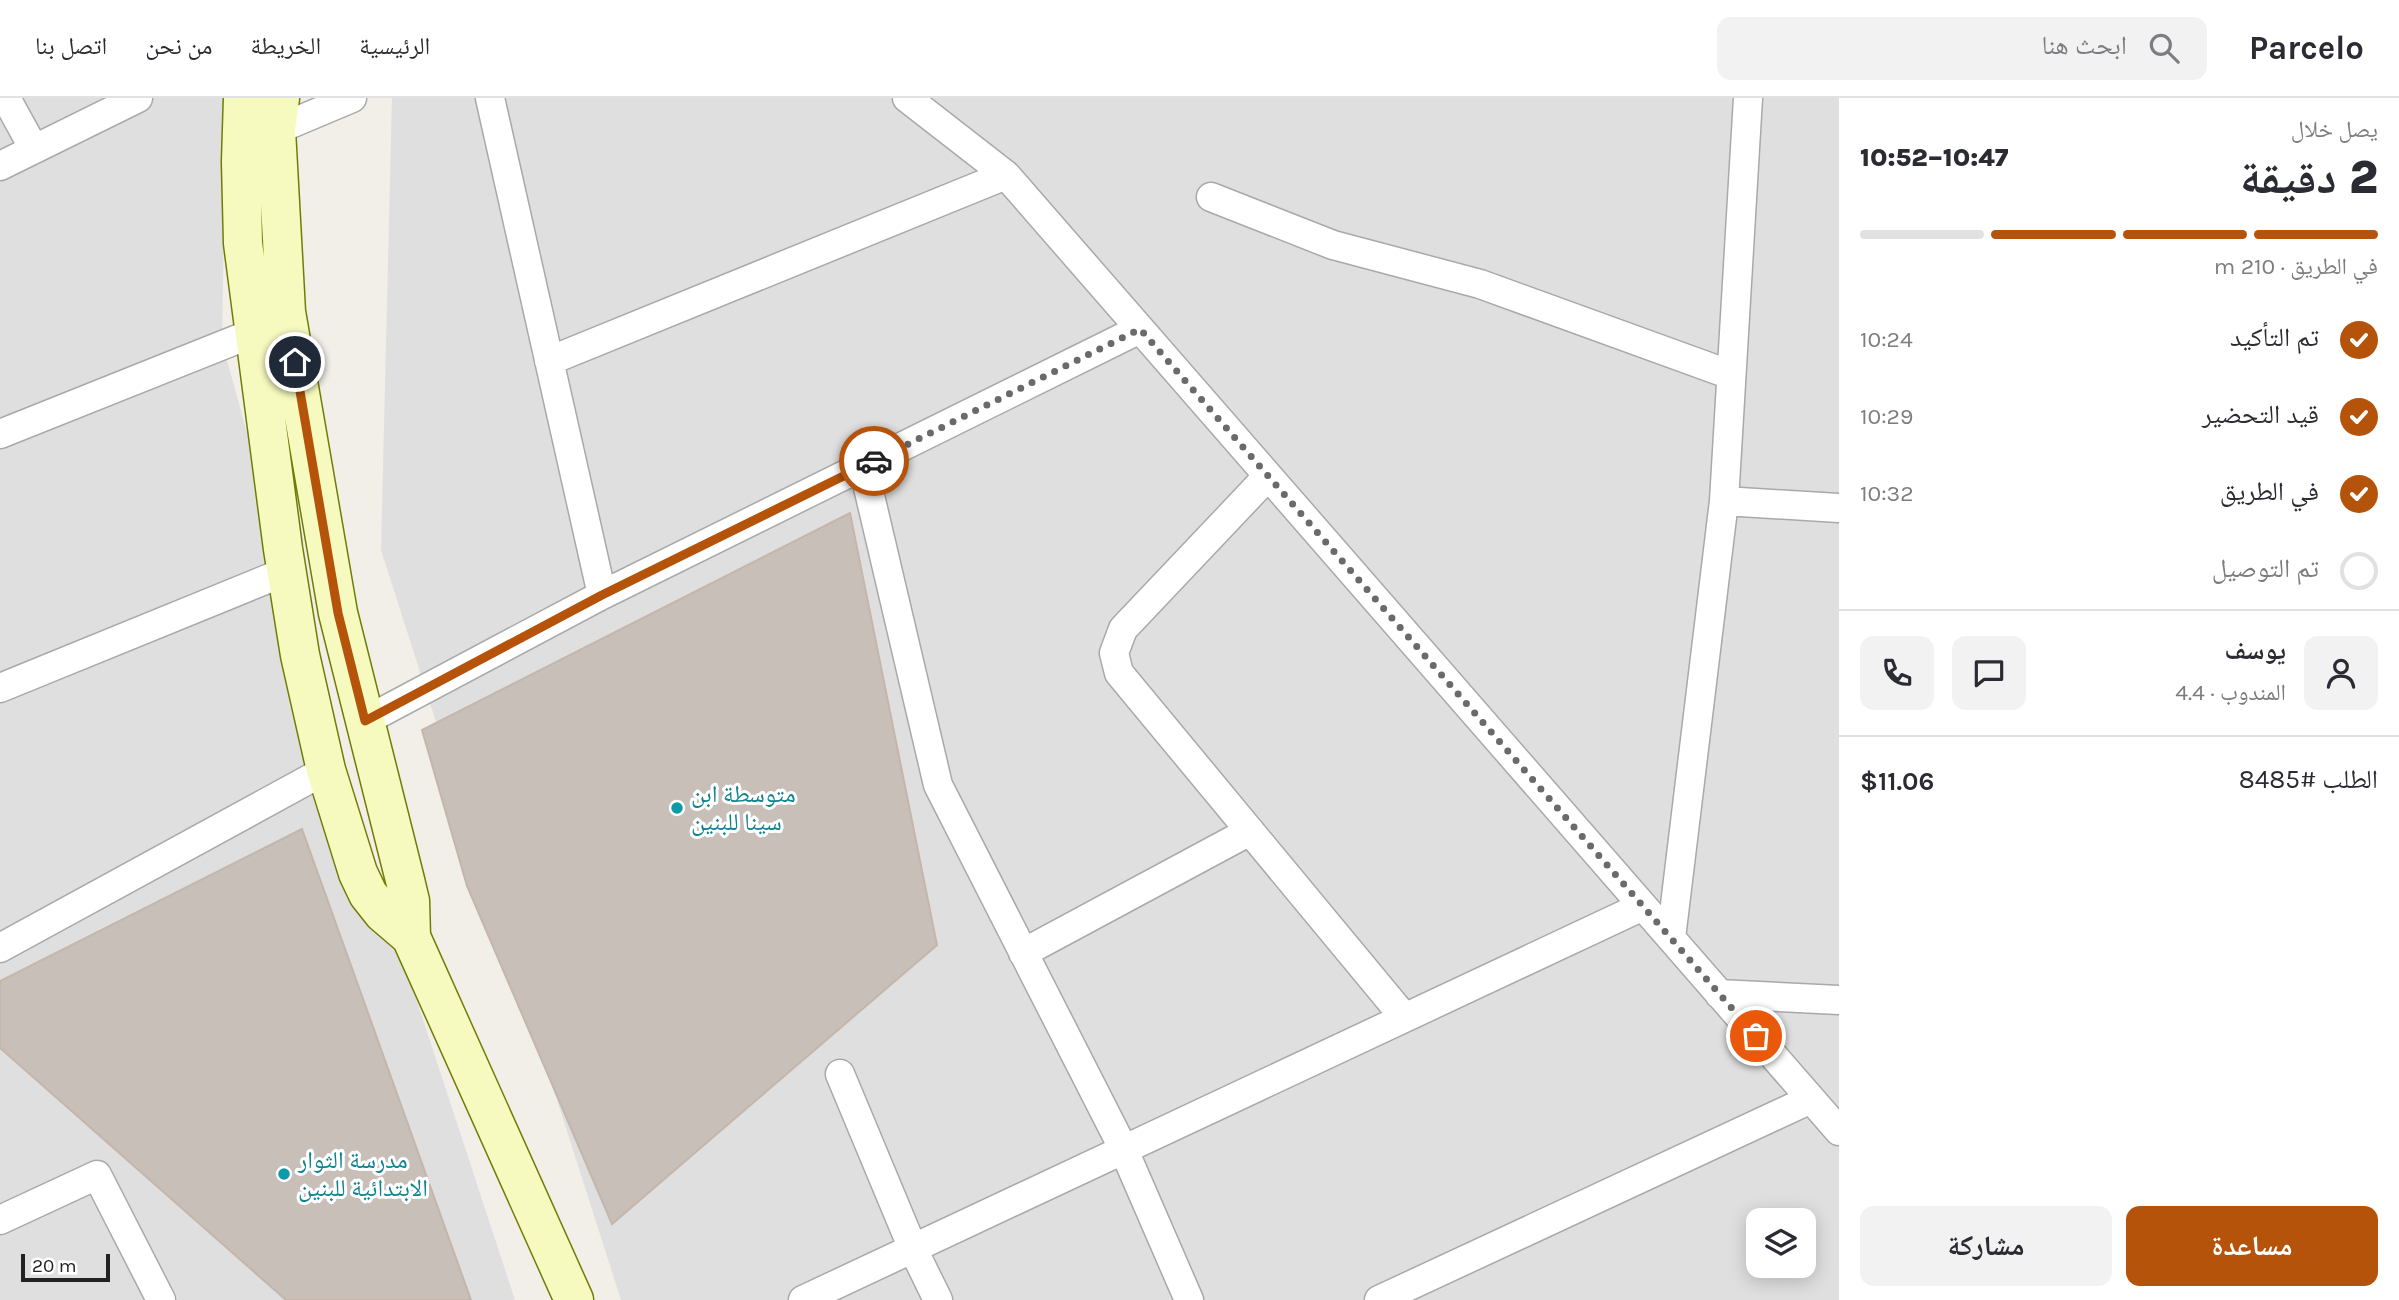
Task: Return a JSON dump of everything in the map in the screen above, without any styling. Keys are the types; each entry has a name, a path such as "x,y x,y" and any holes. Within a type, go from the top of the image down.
{"main road":[{"path":"243,98 243,243 253,333 300,655 326,771 358,873 368,894 383,913 411,937"},
{"path":"278,114 286,312 338,613 410,901 411,937 574,1300"}],"street":[{"path":"6,98 34,149"},
{"path":"0,166 138,98"},
{"path":"278,114 352,98"},
{"path":"491,98 602,595"},
{"path":"907,98 1006,175 1839,1131"},
{"path":"1671,938 1724,501 1748,98"},
{"path":"549,361 1006,175"},
{"path":"1210,197 1333,245 1480,284 1731,375"},
{"path":"365,721 602,595 1140,329"},
{"path":"0,434 253,333"},
{"path":"863,466 938,785 1122,1148 1189,1300"},
{"path":"1268,476 1123,629 1114,653 1119,673 1404,1017"},
{"path":"1724,501 1839,508"},
{"path":"0,688 287,571"},
{"path":"0,948 326,771"},
{"path":"1023,953 1250,831"},
{"path":"803,1300 1122,1148 1643,906"},
{"path":"1719,994 1839,1000"},
{"path":"840,1074 913,1249 938,1300"},
{"path":"1379,1300 1811,1099"},
{"path":"0,1220 97,1175 161,1300"}],"shaded area":[{"path":"0,98 226,98 222,342 332,742 515,1300 0,1300"},
{"path":"392,98 1839,98 1839,1300 621,1300 381,550"}],"building":[{"name":"متوسطة ابن سينا للبنين","path":"850,513 937,945 612,1224 467,886 422,730"},
{"name":"مدرسة الثوار الابتدائية للبنين","path":"302,829 471,1300 286,1300 0,1048 0,981"}],"way so far":[{"path":"874,461 1140,329 1756,1036"}],"place":[{"name":"متوسطة ابن سينا للبنين","path":"677,808"},
{"name":"مدرسة الثوار الابتدائية للبنين","path":"284,1174"}],"route":[{"path":"295,362 338,613 365,721 602,595 874,461"}]}
